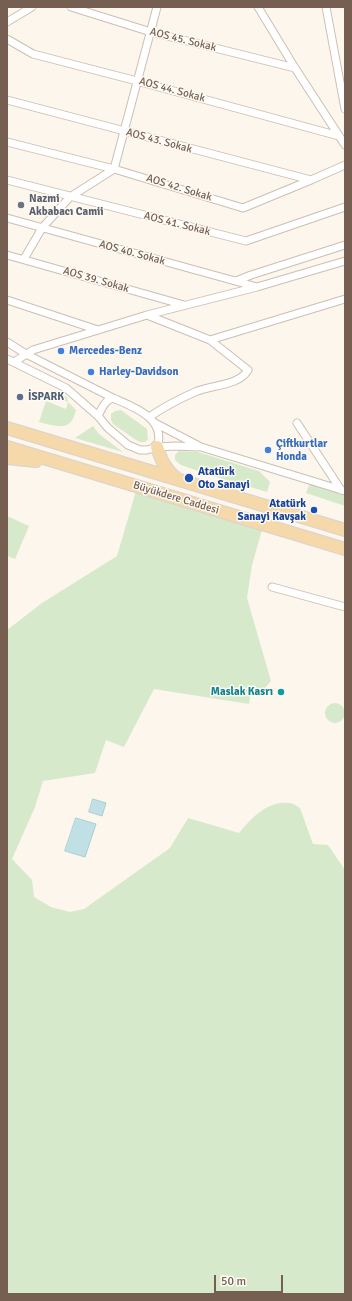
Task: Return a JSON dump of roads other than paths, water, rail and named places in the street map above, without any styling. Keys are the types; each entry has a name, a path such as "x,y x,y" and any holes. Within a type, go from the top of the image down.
{"main road":[{"name":"Büyükdere Caddesi","path":"7,428 345,530"},
{"name":"Büyükdere Caddesi","path":"7,446 345,549"},
{"path":"157,447 161,461 169,472 177,479"},
{"path":"7,458 30,461 50,460"}],"street":[{"path":"7,22 32,7"},
{"name":"AOS 45. Sokak","path":"71,7 151,32 295,68"},
{"path":"24,259 42,228 70,196 114,169 157,7"},
{"path":"258,7 295,68 343,140"},
{"path":"326,7 345,109"},
{"name":"AOS 44. Sokak","path":"7,39 33,54 138,81 343,140"},
{"name":"AOS 43. Sokak","path":"7,100 311,180"},
{"name":"AOS 42. Sokak","path":"7,142 114,169 242,208 345,165"},
{"name":"AOS 41. Sokak","path":"7,180 246,241 345,207"},
{"name":"AOS 40. Sokak","path":"7,218 257,287"},
{"path":"236,281 345,245"},
{"name":"AOS 39. Sokak","path":"7,255 185,306"},
{"path":"14,362 33,350 147,315 257,287 345,261"},
{"path":"210,340 345,299"},
{"path":"7,300 98,330"},
{"path":"147,315 210,340 248,370 244,376 227,384 196,391 168,405 149,417"},
{"path":"7,342 26,354 138,410 155,423 201,447 343,491"},
{"path":"7,358 66,388 128,445 140,450 176,446 201,447"},
{"path":"98,416 108,399 113,398"},
{"path":"155,423 159,434 157,447"},
{"path":"297,423 343,491"},
{"path":"272,587 345,607"}],"water":[{"path":"93,799 106,803 102,816 89,812"},
{"path":"76,818 96,824 85,857 65,851"}],"place":[{"name":"Nazmi Akbabacı Camii","path":"21,205"},
{"name":"Mercedes-Benz","path":"61,351"},
{"name":"Harley-Davidson","path":"91,372"},
{"name":"İSPARK","path":"20,397"},
{"name":"Çiftkurtlar Honda","path":"268,450"},
{"name":"Atatürk Oto Sanayi","path":"189,478"},
{"name":"Atatürk Sanayi Kavşak","path":"314,510"},
{"name":"Maslak Kasrı","path":"281,692"}]}
